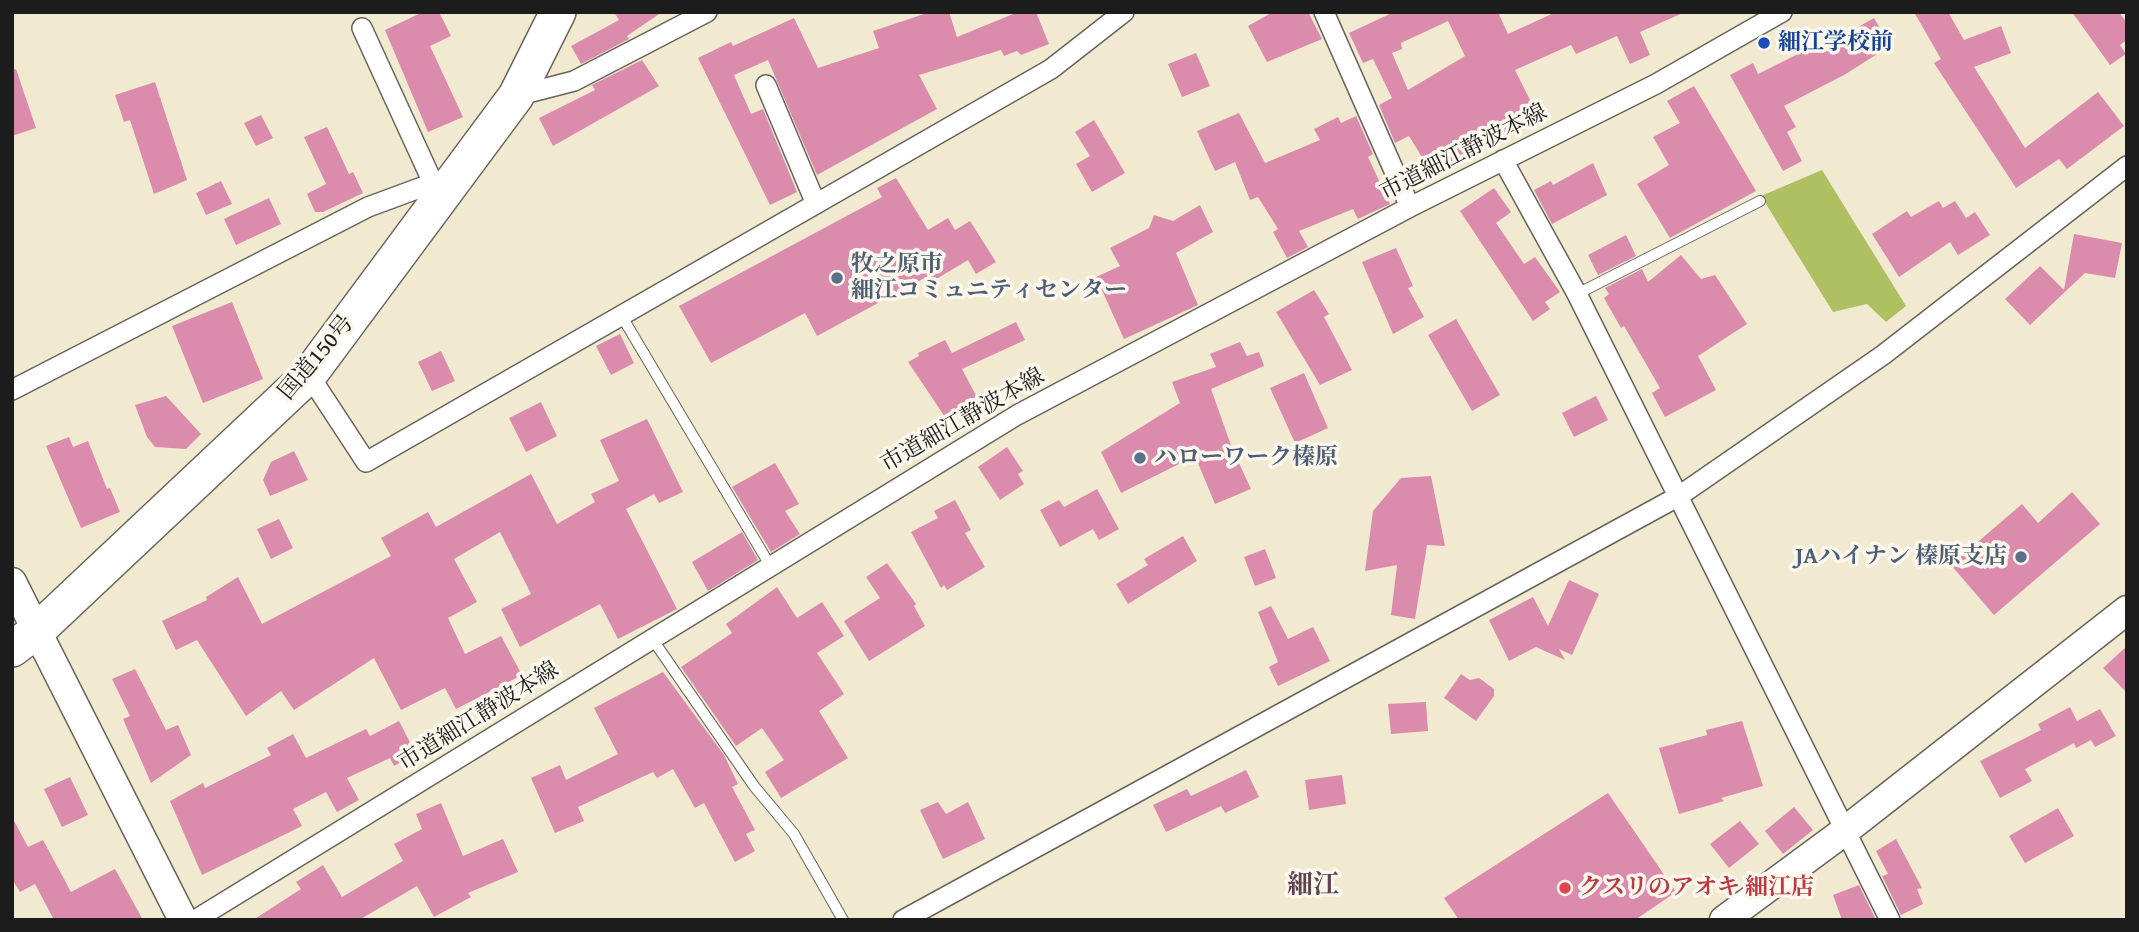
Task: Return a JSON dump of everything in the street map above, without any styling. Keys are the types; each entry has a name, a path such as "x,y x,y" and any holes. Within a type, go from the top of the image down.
{"highway":[{"name":"国道150号","path":"25,640 309,375 446,178 516,96 558,12"}],"street":[{"path":"516,96 574,81 707,12"},
{"path":"309,375 366,462 1051,69 1124,12"},
{"path":"1324,12 1410,207"},
{"name":"市道細江静波本線","path":"195,920 1017,415 1410,207 1656,84 1782,12"},
{"path":"12,390 368,207 446,178 362,28"},
{"path":"766,85 816,204"},
{"path":"1503,160 1577,294 1890,920"},
{"path":"903,920 1679,496 1884,355 2127,166"},
{"path":"12,582 25,640 183,920"},
{"path":"1724,920 1846,830 2127,610"}],"lane":[{"path":"1577,294 1760,201"},
{"path":"621,316 771,567"},
{"path":"653,640 754,786 794,834 843,920"}],"green space":[{"path":"1822,170 1906,306 1886,322 1867,304 1833,312 1761,196"}],"building":[{"path":"423,12 439,12 451,36 430,46 463,117 428,132 385,30"},
{"path":"614,12 662,12 627,36 629,39 581,64 571,46 619,20"},
{"path":"930,12 949,12 957,37 1018,12 1036,12 1049,44 1021,55 1017,51 1004,56 1001,50 919,75 937,109 817,175 768,60 734,75 751,114 763,109 797,192 770,205 698,58 731,42 733,46 794,18 818,68 879,48 873,31"},
{"path":"1273,12 1308,12 1322,39 1267,62 1248,26"},
{"path":"1394,12 1498,12 1508,34 1556,12 1685,12 1640,32 1650,55 1630,64 1617,36 1576,54 1571,45 1515,70 1541,122 1509,136 1508,133 1434,177 1409,136 1395,143 1379,105 1392,98 1373,59 1363,63 1349,33","holes":["1448,21 1465,56 1408,90 1392,53 1402,49 1401,43"]},
{"path":"1914,12 1948,12 1964,40 2001,26 2011,53 1974,67 2025,148 2098,92 2124,126 2067,169 2059,159 2016,188 1934,63 1941,59"},
{"path":"2072,12 2119,12 2127,23 2127,40 2120,45 2126,54 2110,65"},
{"path":"1874,18 1890,46 1844,75 1784,106 1796,127 1787,132 1802,161 1783,171 1730,75 1753,63 1758,74 1826,40 1828,44"},
{"path":"1196,53 1210,86 1182,97 1168,64"},
{"path":"642,60 659,86 553,146 539,118 595,90 592,85"},
{"path":"16,69 36,128 12,136 12,70"},
{"path":"155,82 187,180 154,194 130,120 124,122 115,95"},
{"path":"1694,86 1756,191 1670,238 1637,184 1669,165 1653,137 1680,123 1667,101"},
{"path":"1239,113 1265,163 1320,140 1314,129 1338,117 1341,123 1356,116 1373,154 1368,157 1390,204 1358,219 1353,209 1299,231 1308,247 1287,258 1273,232 1278,229 1258,197 1250,200 1235,162 1215,171 1197,131"},
{"path":"261,115 273,138 256,146 244,123"},
{"path":"1094,120 1125,173 1092,192 1076,164 1090,156 1075,132"},
{"path":"327,127 349,174 353,172 363,193 323,212 315,212 307,194 326,184 304,137"},
{"path":"1593,163 1607,195 1552,224 1534,190 1551,181 1553,185"},
{"path":"896,178 928,230 948,218 955,230 970,221 996,262 976,274 968,260 933,281 930,275 817,336 805,313 711,363 679,306 882,197 877,188"},
{"path":"221,181 232,204 206,215 196,193"},
{"path":"1494,188 1511,212 1496,223 1524,264 1535,257 1560,292 1545,302 1550,309 1533,321 1460,211"},
{"path":"269,198 281,224 236,245 224,219"},
{"path":"1939,201 1943,208 1955,201 1966,218 1975,212 1990,235 1958,255 1950,242 1899,277 1872,234 1907,211 1911,217"},
{"path":"1200,205 1213,232 1176,253 1198,305 1124,339 1096,277 1120,266 1110,248 1149,228 1154,215 1173,221"},
{"path":"2074,234 2122,243 2115,278 2085,273 2030,325 2005,299 2040,266 2064,290"},
{"path":"1626,235 1636,256 1598,275 1588,255"},
{"path":"1396,248 1413,286 1408,288 1424,317 1393,334 1362,262"},
{"path":"1681,255 1701,279 1715,275 1747,324 1698,356 1716,390 1665,417 1652,393 1660,388 1624,326 1621,328 1604,298 1609,294 1605,288 1642,269 1648,282"},
{"path":"1314,290 1329,314 1324,317 1352,370 1320,385 1276,312"},
{"path":"232,302 263,379 203,403 172,326"},
{"path":"1456,319 1500,395 1472,411 1428,335"},
{"path":"1016,322 1025,340 962,369 980,403 947,420 908,362 919,356 918,353 945,340 952,353"},
{"path":"620,334 634,363 611,375 596,346"},
{"path":"1240,342 1247,356 1259,352 1264,366 1211,389 1232,448 1251,489 1215,504 1195,456 1121,493 1101,452 1180,403 1172,382 1216,367 1210,354"},
{"path":"441,351 455,381 432,391 418,362"},
{"path":"1304,373 1328,428 1295,443 1270,388"},
{"path":"166,396 201,434 186,449 155,447 147,437 135,405"},
{"path":"1596,396 1608,420 1574,437 1562,413"},
{"path":"541,402 557,436 526,452 509,418"},
{"path":"647,419 683,492 659,503 654,494 626,509 677,609 618,639 600,604 520,647 501,609 531,594 500,532 454,559 477,602 448,618 465,654 501,636 522,675 456,709 445,688 401,710 374,658 294,710 281,691 246,716 197,640 176,650 162,621 207,600 206,597 238,577 262,624 391,556 381,538 428,512 436,527 531,474 557,524 595,502 591,494 619,481 600,440"},
{"path":"69,437 73,447 88,441 107,489 110,488 120,512 81,528 46,446"},
{"path":"1007,447 1023,471 1018,474 1024,484 1000,500 978,467"},
{"path":"294,451 308,480 270,496 263,480 271,462"},
{"path":"775,463 799,504 785,511 800,534 771,552 732,487"},
{"path":"1431,476 1445,546 1427,545 1415,619 1391,615 1397,565 1365,571 1373,511 1401,478"},
{"path":"1097,489 1119,529 1099,540 1093,529 1060,547 1040,510 1059,500 1064,507"},
{"path":"2072,492 2100,524 1994,615 1951,565 2022,504 2038,523"},
{"path":"955,500 971,530 965,533 985,567 947,590 944,585 941,588 911,532 938,518 934,511"},
{"path":"279,519 293,548 271,559 257,529"},
{"path":"742,532 758,560 708,591 692,562"},
{"path":"1183,536 1197,561 1128,604 1116,584 1148,565 1144,559"},
{"path":"1265,549 1276,578 1255,586 1244,557"},
{"path":"887,563 916,604 914,606 925,626 869,661 844,621 880,598 866,577"},
{"path":"1569,580 1599,594 1572,655 1559,649 1565,660 1536,647 1509,661 1489,620 1533,597 1548,626"},
{"path":"777,587 797,618 822,602 844,636 817,653 844,694 819,711 848,758 781,798 765,772 784,760 762,728 736,746 681,667 732,633 726,624"},
{"path":"1271,606 1288,639 1313,627 1330,661 1278,686 1269,667 1278,662 1258,612"},
{"path":"2127,646 2127,693 2103,668"},
{"path":"135,669 166,730 178,725 191,755 151,783 123,719 130,716 112,679"},
{"path":"663,672 724,755 738,784 732,787 755,830 746,834 755,851 735,862 704,803 695,808 673,769 657,778 653,772 578,807 584,821 555,833 531,778 560,765 566,780 618,754 594,708"},
{"path":"1461,674 1470,680 1479,678 1494,689 1494,696 1476,721 1444,698"},
{"path":"1426,702 1428,731 1391,734 1388,704"},
{"path":"2070,707 2077,721 2100,709 2116,736 2095,747 2091,740 2076,748 2074,743 2025,769 2032,781 2000,798 1980,761 2041,730 2038,724"},
{"path":"399,721 416,754 394,766 390,758 347,778 359,800 337,812 326,792 293,809 302,826 202,875 170,801 203,783 205,788 271,755 267,748 293,734 306,758 366,729 370,736"},
{"path":"1742,721 1763,786 1679,814 1659,748 1707,735 1706,730"},
{"path":"1246,770 1259,797 1225,813 1221,806 1166,832 1153,805 1187,789 1191,796"},
{"path":"1342,775 1346,804 1309,810 1305,780"},
{"path":"70,777 88,815 62,827 44,789"},
{"path":"1608,793 1676,892 1635,920 1459,920 1444,898"},
{"path":"938,802 946,814 968,802 985,839 943,859 920,810"},
{"path":"441,803 463,856 503,839 518,872 468,893 471,897 434,917 417,886 359,920 253,920 301,889 296,882 323,865 342,897 403,861 394,844 422,829 416,814"},
{"path":"1794,807 1813,830 1783,854 1765,831"},
{"path":"2058,808 2074,836 2025,863 2009,836"},
{"path":"12,817 28,847 43,840 71,892 115,869 143,920 54,920 35,884 20,892 12,879"},
{"path":"1740,821 1759,844 1729,868 1710,844"},
{"path":"1896,839 1922,888 1917,889 1923,904 1901,915 1882,876 1888,874 1876,851"},
{"path":"1859,885 1876,920 1842,920 1833,895"}],"place":[{"name":"細江学校前","path":"1764,43"},
{"name":"牧之原市 細江コミュニティセンター","path":"837,278"},
{"name":"ハローワーク榛原","path":"1140,458"},
{"name":"JAハイナン 榛原支店","path":"2021,557"},
{"name":"クスリのアオキ 細江店","path":"1565,888"}],"district":[{"name":"細江","path":"1313,886"}]}
